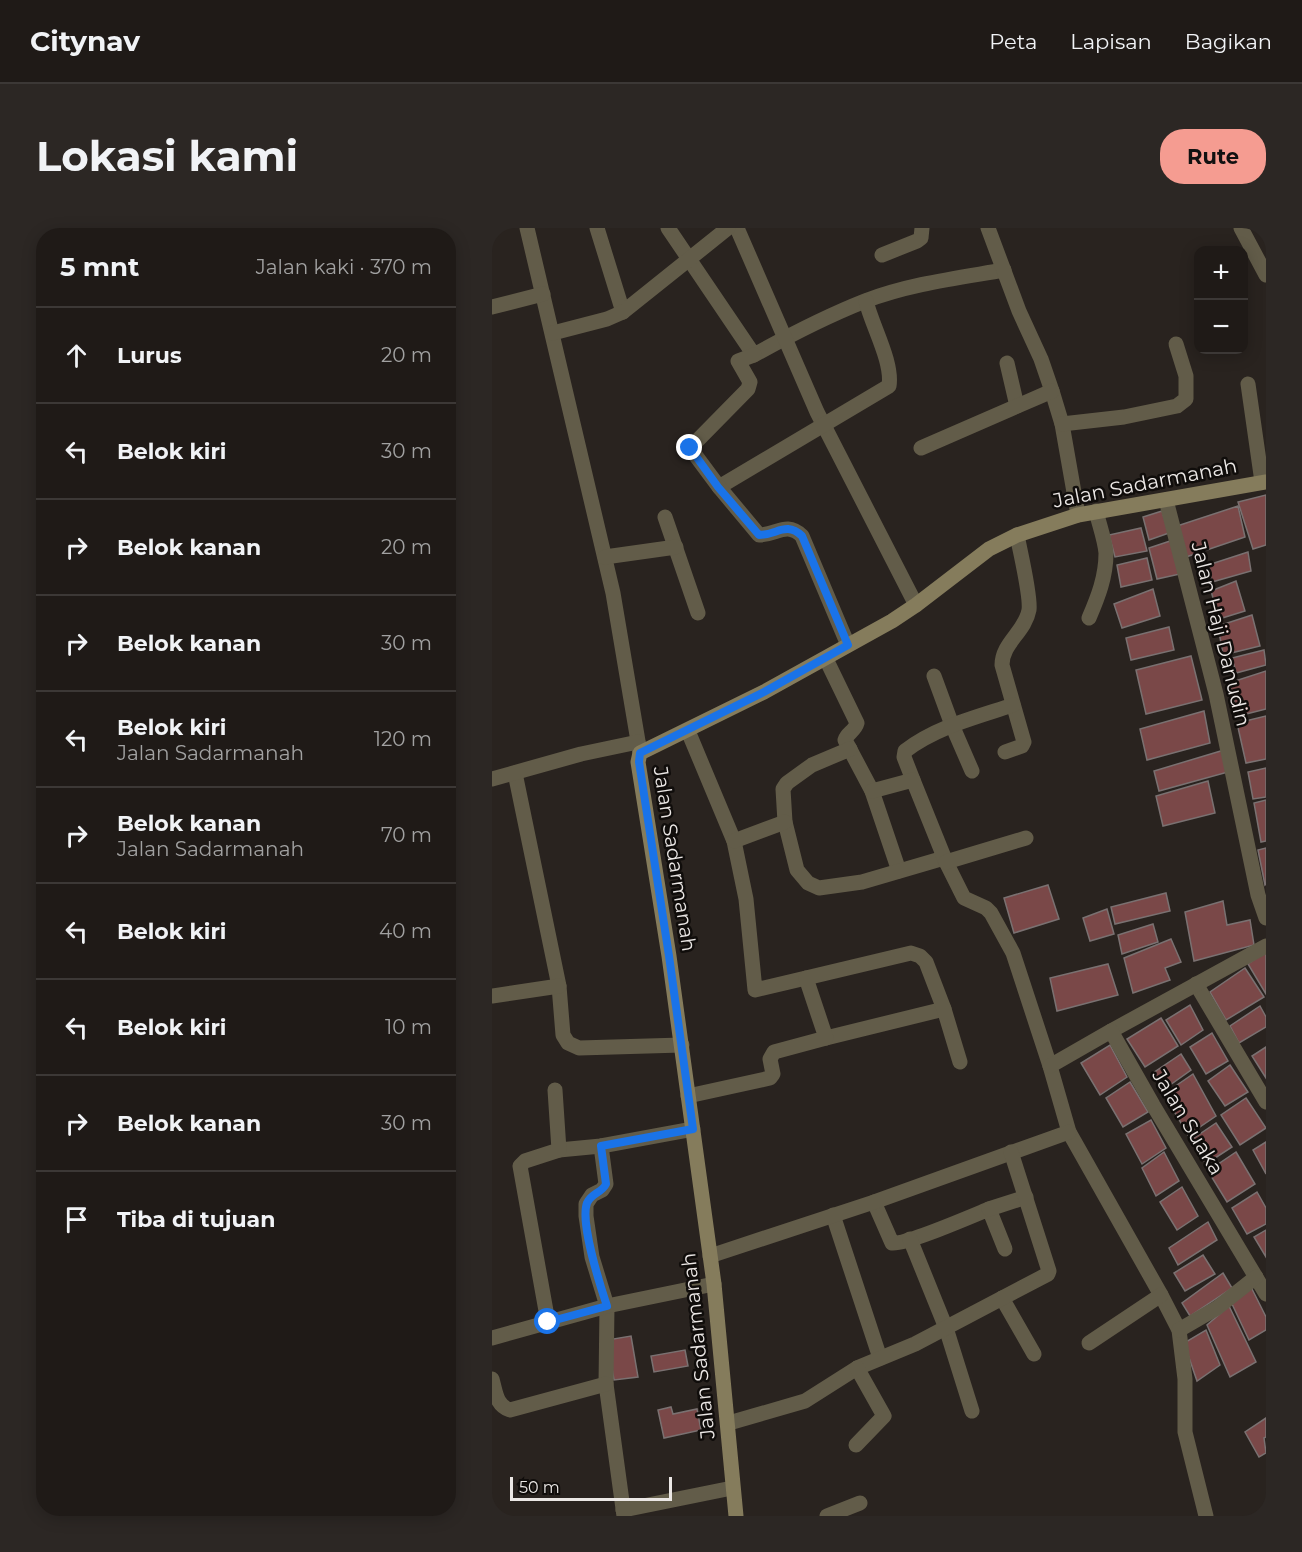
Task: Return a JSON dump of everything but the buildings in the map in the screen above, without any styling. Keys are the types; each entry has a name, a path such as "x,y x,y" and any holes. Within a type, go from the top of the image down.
{"main road":[{"name":"Jalan Sadarmanah","path":"736,1516 732,1488 729,1423 714,1284 682,1045 639,762 639,747 688,731 826,658 916,605 989,549 1017,534 1096,511 1166,501 1264,482"}],"street":[{"path":"492,779 581,754 639,747 614,593 527,228"},
{"path":"597,228 623,312"},
{"path":"668,228 754,355"},
{"path":"553,333 607,319 623,312 728,228"},
{"path":"737,228 824,426 916,605"},
{"path":"882,255 921,238 922,228"},
{"path":"988,228 1019,311 1041,358 1053,391 1062,424 1078,515"},
{"path":"1241,228 1262,259 1266,275"},
{"path":"848,645 802,536 788,528 759,535 718,487 690,448 748,388 750,382 738,361 866,301 914,287 1004,270"},
{"path":"492,307 543,294"},
{"path":"718,487 890,386 889,369 870,319 866,301"},
{"path":"1062,424 1124,417 1177,406 1183,402 1186,399 1186,376 1176,344"},
{"path":"1007,363 1017,406"},
{"path":"1248,384 1264,482"},
{"path":"921,448 1053,391"},
{"name":"Jalan Haji Danudin","path":"1166,501 1206,650 1258,895 1266,918"},
{"path":"1089,618 1100,594 1106,552 1096,511"},
{"path":"665,517 698,613"},
{"path":"1005,752 1022,746 1024,742 1002,665 1002,656 1022,627 1029,610 1017,534"},
{"path":"605,557 676,547"},
{"path":"826,658 857,723 856,728 846,736 845,740 872,791 899,871"},
{"path":"934,676 972,771"},
{"path":"1013,705 952,725 914,744 905,751 904,757 945,860 964,898 986,908 1013,953 1050,1065 1069,1132 1179,1330 1185,1379 1185,1432 1206,1516"},
{"path":"688,731 734,841 746,899 755,990 911,953 920,956 926,962 944,1009 960,1062"},
{"path":"850,750 812,765 787,783 783,789 785,822 797,870 808,883 819,888 862,882 1026,838"},
{"path":"514,773 559,986 563,1035 568,1043 579,1048 682,1045"},
{"path":"872,791 913,780"},
{"path":"734,841 785,822"},
{"path":"1050,1065 1266,946"},
{"path":"806,978 826,1038"},
{"path":"1196,984 1266,1102"},
{"path":"492,996 559,986"},
{"path":"688,1096 770,1078 773,1074 770,1059 774,1052 944,1009"},
{"name":"Jalan Suaka","path":"1111,1031 1266,1294"},
{"path":"555,1090 560,1150"},
{"path":"548,1322 520,1166 525,1161 560,1150 601,1146 693,1129"},
{"path":"710,1256 874,1202 1069,1132"},
{"path":"601,1146 606,1184 602,1190 592,1195 586,1204 586,1216 592,1257 607,1306 606,1384 623,1513 669,1500 732,1488"},
{"path":"729,1423 805,1401 857,1368 915,1344 1044,1277 1049,1271 1011,1152"},
{"path":"874,1202 892,1243 896,1244 1026,1197"},
{"path":"989,1209 1005,1249"},
{"path":"833,1215 880,1358"},
{"path":"910,1239 946,1328 972,1411"},
{"path":"1179,1330 1217,1308 1256,1277"},
{"path":"492,1338 607,1306 714,1284"},
{"path":"1089,1343 1161,1295"},
{"path":"1002,1299 1034,1354"},
{"path":"856,1445 884,1416 857,1368"},
{"path":"492,1379 498,1403 510,1410 606,1384"},
{"path":"669,1500 672,1516"},
{"path":"827,1516 860,1503"}],"route":[{"path":"548,1322 607,1306 592,1257 586,1216 586,1204 592,1195 605,1188 606,1184 601,1146 693,1129 638,758 640,753 764,692 848,645 802,536 788,528 759,535 718,487 690,448"}]}
